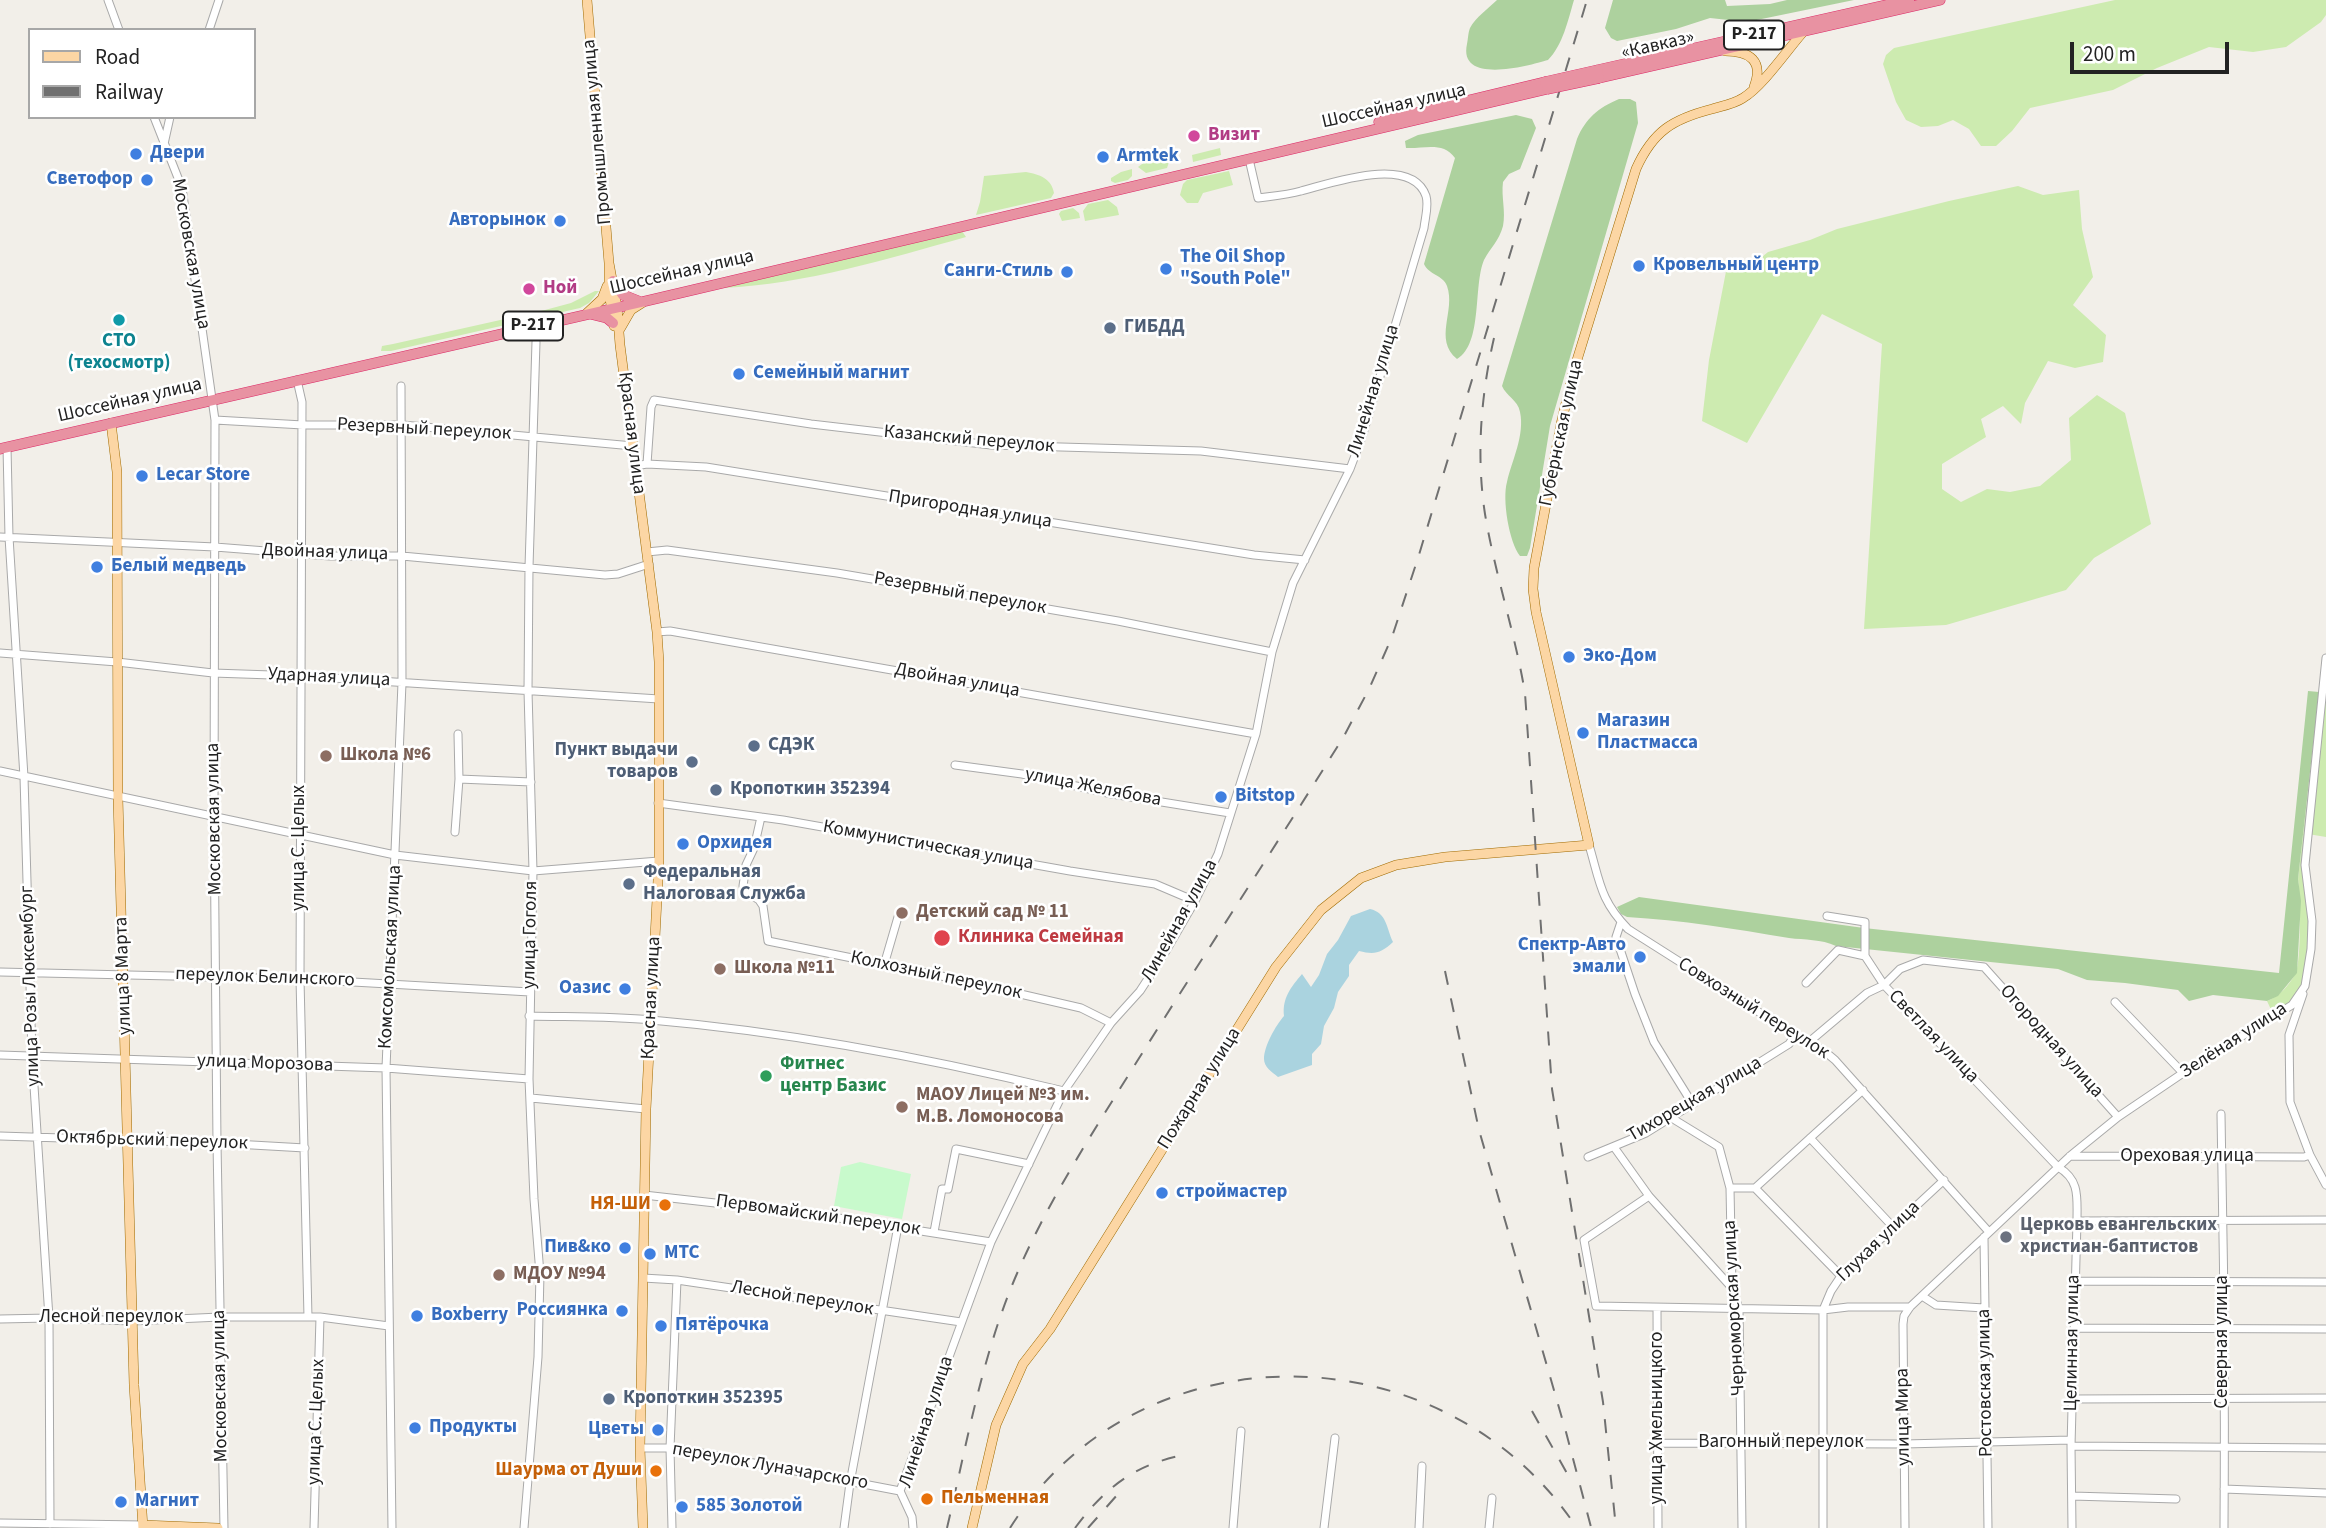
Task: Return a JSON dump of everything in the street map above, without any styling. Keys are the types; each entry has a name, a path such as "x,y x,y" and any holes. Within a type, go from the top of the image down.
{"highway":[{"name":"«Кавказ»","path":"1599,74 1909,0"},
{"name":"«Кавказ»","path":"1546,85 1716,51 1940,0"},
{"name":"Шоссейная улица","path":"3,448 298,380 396,363 587,313 1249,159 1277,146 1546,85"},
{"path":"611,281 622,295 634,301 646,301"},
{"path":"587,313 599,315 616,327"}],"main road":[{"name":"Промышленная улица","path":"587,0 609,263"},
{"path":"1752,92 1804,31"},
{"path":"1716,51 1743,53 1755,61 1758,77 1752,92"},
{"name":"Губернская улица","path":"1589,845 1533,589 1534,568 1561,424 1576,361 1644,151 1660,132 1680,118 1740,100 1752,92"},
{"name":"Красная улица","path":"609,263 657,632 659,699 659,861 644,1195 640,1448 643,1528"},
{"path":"587,313 602,299 611,281"},
{"path":"616,327 631,310 646,301"},
{"name":"улица 8 Марта","path":"111,424 117,472 118,798 132,1321 143,1526"},
{"name":"Пожарная улица","path":"972,1528 996,1425 1023,1364 1058,1318 1276,967 1321,909 1361,878 1396,865 1445,857 1589,845"},
{"path":"143,1526 218,1528"}],"street":[{"path":"108,0 118,28"},
{"path":"210,28 219,0"},
{"name":"Московская улица","path":"154,119 182,188 215,419 214,817 224,1528"},
{"path":"164,144 170,119"},
{"name":"Линейная улица","path":"913,1528 912,1517 900,1491 991,1242 1064,1091 1111,1023 1140,991 1195,901 1218,854 1256,734 1272,653 1293,583 1350,469 1366,424 1427,210 1425,195 1416,183 1383,173 1258,198 1249,159"},
{"name":"улица Гоголя","path":"524,1528 538,1357 540,1274 529,1079 533,871 528,691 529,567 536,342"},
{"name":"улица С. Целых","path":"298,380 303,425 300,553 300,979 308,1317"},
{"name":"Комсомольская улица","path":"393,1528 386,1068 402,683 401,386"},
{"name":"Казанский переулок","path":"647,464 651,407 654,400 811,424 991,445 1201,451 1350,469"},
{"name":"Резервный переулок","path":"215,419 303,425 403,425 632,446"},
{"name":"улица Розы Люксембург","path":"3,448 24,777 32,1055 48,1318 50,1524"},
{"name":"Пригородная улица","path":"635,466 647,464 706,467 1240,553 1305,560"},
{"name":"Двойная улица","path":"0,537 215,547 330,556 402,556 605,575 618,574 649,564"},
{"name":"Резервный переулок","path":"647,552 667,550 837,573 1104,619 1272,653"},
{"name":"Двойная улица","path":"657,632 670,631 762,646 1256,734"},
{"name":"Ударная улица","path":"0,653 213,673 301,676 659,699"},
{"name":"Зелёная улица","path":"1910,1307 2070,1156 2118,1117 2292,1005 2305,986 2312,921 2305,865 2326,658"},
{"path":"455,832 458,734"},
{"name":"улица Желябова","path":"955,765 1022,774 1112,794 1230,813"},
{"path":"0,771 395,855 533,871 659,861"},
{"path":"458,779 531,782"},
{"name":"Коммунистическая улица","path":"659,803 761,817 1155,884 1195,901"},
{"name":"Колхозный переулок","path":"761,817 754,848 746,865 743,886 746,892 763,906 768,941 1081,1008 1111,1023"},
{"name":"Совхозный переулок","path":"1589,845 1604,898 1621,922 1703,978 1795,1035 1823,1049 1944,1181 1987,1235"},
{"path":"1807,983 1838,950 1866,956 1865,922 1828,916"},
{"path":"884,965 898,917"},
{"path":"1621,922 1616,937 1635,994 1654,1042 1692,1103"},
{"name":"Светлая улица","path":"1866,956 1884,985 2058,1167"},
{"name":"Огородная улица","path":"1884,985 1900,969 1923,960 1984,967 2118,1117"},
{"name":"переулок Белинского","path":"0,972 300,979 530,992"},
{"path":"1809,1042 1867,993 1884,985"},
{"path":"2305,986 2289,1035 2292,1111 2307,1156 2326,1185"},
{"path":"2115,1002 2183,1073"},
{"path":"529,1016 651,1020 844,1044 972,1069 1064,1091"},
{"name":"Тихорецкая улица","path":"1588,1157 1646,1133 1789,1044 1795,1035"},
{"name":"улица Морозова","path":"0,1055 386,1068 529,1079"},
{"path":"1730,1188 1755,1188 1863,1090"},
{"path":"531,1098 646,1109"},
{"name":"Северная улица","path":"2221,1114 2225,1328 2222,1398 2224,1528"},
{"name":"Черноморская улица","path":"1670,1117 1719,1147 1730,1188 1732,1288 1739,1309 1742,1528"},
{"name":"Октябрьский переулок","path":"0,1136 304,1148"},
{"path":"1810,1138 1894,1228"},
{"path":"1614,1147 1649,1196 1732,1288"},
{"path":"934,1232 942,1189 948,1189 956,1149 1029,1164"},
{"name":"Ореховая улица","path":"2070,1156 2307,1156"},
{"name":"Целинная улица","path":"2058,1167 2074,1180 2077,1198 2071,1443 2072,1528"},
{"name":"Глухая улица","path":"1824,1310 1830,1291 1841,1276 1944,1181"},
{"path":"1755,1188 1841,1276"},
{"name":"Первомайский переулок","path":"644,1195 898,1226 991,1242"},
{"path":"1649,1196 1584,1240 1595,1306 1824,1310 1848,1307 1910,1307"},
{"path":"2077,1221 2326,1220"},
{"path":"844,1528 898,1226"},
{"name":"Ростовская улица","path":"1987,1235 1984,1308 1988,1528"},
{"name":"Лесной переулок","path":"643,1278 677,1280 961,1322"},
{"path":"672,1528 670,1448 677,1280"},
{"path":"2075,1281 2326,1282"},
{"path":"1922,1296 1936,1305 1984,1308"},
{"name":"улица Мира","path":"1906,1528 1903,1324 1904,1316 1910,1307"},
{"name":"улица Хмельницкого","path":"1657,1308 1658,1528"},
{"path":"1824,1310 1824,1528"},
{"name":"Лесной переулок","path":"0,1319 132,1321 220,1317 320,1317 389,1326"},
{"name":"улица С. Целых","path":"314,1528 320,1317"},
{"path":"2074,1328 2326,1329"},
{"path":"2072,1399 2326,1398"},
{"path":"1233,1528 1241,1431"},
{"path":"1324,1528 1335,1438"},
{"name":"Вагонный переулок","path":"1658,1443 1988,1442 2326,1448"},
{"name":"переулок Луначарского","path":"640,1448 670,1448 900,1491"},
{"path":"1419,1528 1422,1466"},
{"path":"2224,1489 2326,1493"},
{"path":"2072,1496 2176,1499"},
{"path":"1489,1528 1492,1498"},
{"path":"0,1523 143,1526"}],"green space":[{"path":"1497,0 1574,0 1561,40 1548,60 1497,70 1473,65 1467,57 1470,28"},
{"path":"1613,0 1725,0 1727,6 1770,4 1787,0 1854,0 1747,22 1710,18 1676,29 1617,41 1611,38 1605,28"},
{"path":"2115,0 2326,0 2326,15 2321,22 2286,47 2253,52 2209,47 2113,90 2030,108 1996,146 1981,146 1969,129 1953,120 1938,126 1921,127 1906,120 1896,102 1883,64 1886,55 1894,48"},
{"path":"1619,99 1636,102 1638,123 1550,426 1530,548 1527,556 1520,556 1510,531 1505,499 1521,421 1517,404 1502,386 1577,139 1594,114"},
{"path":"1516,115 1532,119 1536,128 1520,169 1509,174 1503,182 1503,226 1484,260 1471,341 1457,359 1447,343 1447,286 1424,264 1455,158 1445,149 1406,148 1405,141 1418,135"},
{"path":"1220,148 1221,155 1193,162 1192,155"},
{"path":"1164,157 1169,162 1167,168 1146,173 1138,167 1146,161"},
{"path":"1132,169 1132,176 1128,180 1115,183 1111,181 1111,178 1121,172"},
{"path":"1229,171 1233,185 1203,193 1198,203 1187,203 1180,195 1187,180"},
{"path":"1026,172 1048,181 1054,193 1051,198 976,215 984,176"},
{"path":"2018,186 2043,195 2079,190 2082,229 2093,277 2073,305 2106,335 2103,362 2075,368 2048,361 2025,403 2021,424 2003,406 1981,419 1986,437 1942,464 1942,489 1961,502 1987,489 2010,492 2040,486 2071,460 2069,418 2097,395 2125,413 2151,524 2094,558 2066,590 1946,625 1864,629 1882,344 1822,314 1747,443 1702,421 1709,360 1728,261 1745,268 1751,260 1757,261 1768,252 1837,229"},
{"path":"1108,200 1117,207 1119,215 1085,221 1083,211 1088,204"},
{"path":"1073,208 1080,218 1062,221 1059,214 1061,211"},
{"path":"962,231 966,237 846,269 754,286 723,288"},
{"path":"599,291 589,303 580,308 391,351 381,351 382,346 571,303"},
{"path":"2308,691 2319,692 2298,879 2301,901 2297,973 2278,996 2267,1001 2213,995 2189,1001 2178,990 2087,980 2058,969 1836,946 1819,941 1708,925 1627,917 1621,914 1617,907 1639,897 1864,928 2279,973"},
{"path":"2319,692 2326,693 2326,837 2308,834 2305,865 2312,921 2305,986 2292,1005 2274,1016 2267,1001 2287,986 2295,974 2299,956 2298,879"},
{"path":"860,1162 911,1174 902,1219 834,1206 841,1167"}],"water":[{"path":"1370,909 1383,917 1393,942 1378,952 1359,951 1349,965 1349,976 1338,992 1334,1008 1324,1026 1321,1044 1312,1054 1312,1065 1278,1077 1265,1064 1264,1059 1271,1036 1284,1016 1288,993 1302,974 1311,987 1327,954 1351,916"}],"railway":[{"path":"947,1528 975,1404 992,1343 1013,1283 1038,1228 1157,1029 1344,736 1392,637 1587,0"},
{"path":"1494,338 1481,425 1482,492 1489,536 1525,693 1552,1089 1603,1402 1616,1528"},
{"path":"1445,971 1479,1130 1591,1527"},
{"path":"1010,1528 1066,1461 1135,1414 1212,1385 1293,1376 1374,1386 1451,1415 1520,1462 1577,1528"},
{"path":"1532,1411 1573,1484"},
{"path":"1075,1528 1099,1500 1124,1479 1154,1463 1189,1454"},
{"path":"1088,1528 1118,1494"}],"place":[{"name":"Визит","path":"1194,136"},
{"name":"Двери","path":"136,154"},
{"name":"Armtek","path":"1103,157"},
{"name":"Светофор","path":"147,180"},
{"name":"Авторынок","path":"560,221"},
{"name":"Кровельный центр","path":"1639,266"},
{"name":"The Oil Shop \"South Pole\"","path":"1166,269"},
{"name":"Санги-Стиль","path":"1067,272"},
{"name":"Ной","path":"529,289"},
{"name":"СТО (техосмотр)","path":"119,320"},
{"name":"ГИБДД","path":"1110,328"},
{"name":"Семейный магнит","path":"739,374"},
{"name":"Lecar Store","path":"142,476"},
{"name":"Белый медведь","path":"97,567"},
{"name":"Эко-Дом","path":"1569,657"},
{"name":"Магазин Пластмасса","path":"1583,733"},
{"name":"СДЭК","path":"754,746"},
{"name":"Школа №6","path":"326,756"},
{"name":"Пункт выдачи товаров","path":"692,762"},
{"name":"Кропоткин 352394","path":"716,790"},
{"name":"Bitstop","path":"1221,797"},
{"name":"Орхидея","path":"683,844"},
{"name":"Федеральная Налоговая Служба","path":"629,884"},
{"name":"Детский сад № 11","path":"902,913"},
{"name":"Клиника Семейная","path":"942,938"},
{"name":"Спектр-Авто эмали","path":"1640,957"},
{"name":"Школа №11","path":"720,969"},
{"name":"Оазис","path":"625,989"},
{"name":"Фитнес центр Базис","path":"766,1076"},
{"name":"МАОУ Лицей №3 им. М.В. Ломоносова","path":"902,1107"},
{"name":"строймастер","path":"1162,1193"},
{"name":"НЯ-ШИ","path":"665,1205"},
{"name":"Церковь евангельских христиан-баптистов","path":"2006,1237"},
{"name":"Пив&ко","path":"625,1248"},
{"name":"МТС","path":"650,1254"},
{"name":"МДОУ №94","path":"499,1275"},
{"name":"Россиянка","path":"622,1311"},
{"name":"Boxberry","path":"417,1316"},
{"name":"Пятёрочка","path":"661,1326"},
{"name":"Кропоткин 352395","path":"609,1399"},
{"name":"Продукты","path":"415,1428"},
{"name":"Цветы","path":"658,1430"},
{"name":"Шаурма от Души","path":"656,1471"},
{"name":"Пельменная","path":"927,1499"},
{"name":"Магнит","path":"121,1502"},
{"name":"585 Золотой","path":"682,1507"}]}
